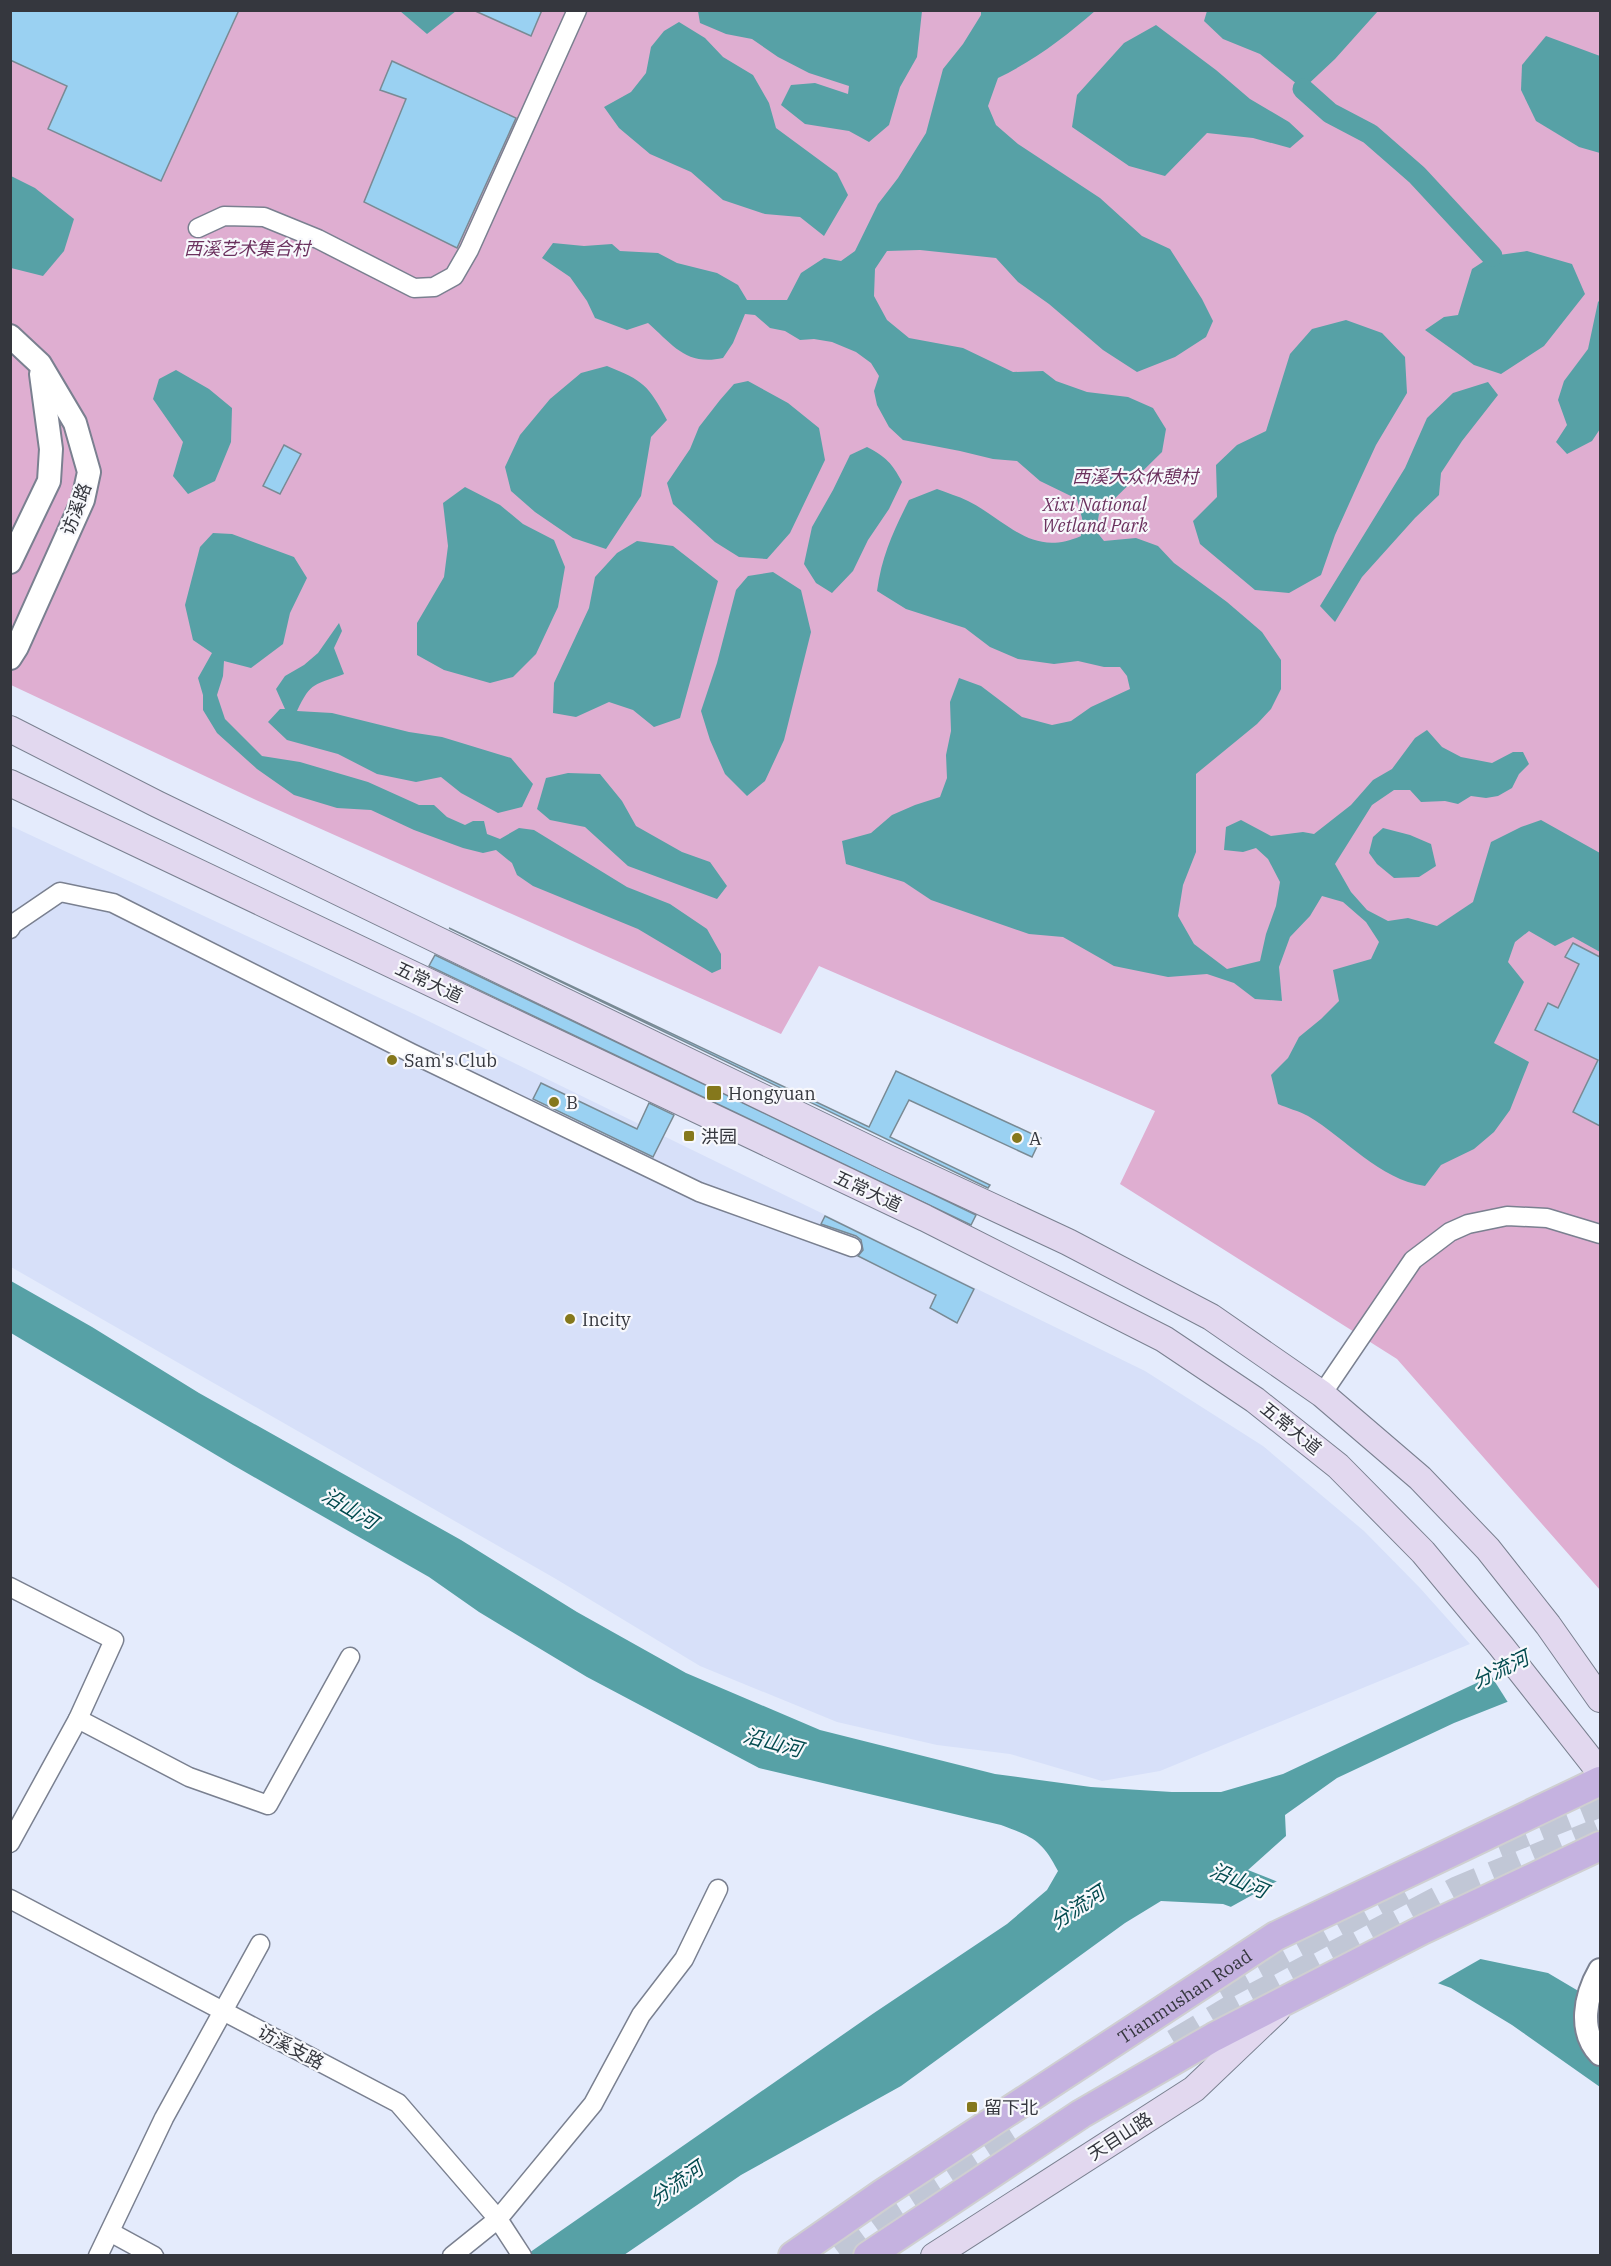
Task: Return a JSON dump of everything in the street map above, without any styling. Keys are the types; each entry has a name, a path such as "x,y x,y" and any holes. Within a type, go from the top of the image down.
{"main road":[{"path":"10,729 158,804 836,1133 1068,1242 1211,1317 1322,1394 1420,1478 1488,1549 1548,1625 1597,1693"},
{"name":"五常大道","path":"10,783 914,1213 1164,1339 1255,1400 1338,1466 1423,1552 1501,1646 1600,1772"},
{"name":"Tianmushan Road","path":"793,2256 882,2194 1276,1936 1600,1781"},
{"path":"868,2256 1081,2114 1214,2037 1422,1930 1600,1846"},
{"name":"天目山路","path":"934,2256 1194,2089 1290,1998"}],"street":[{"path":"198,228 224,216 264,217 318,239 414,288 434,287 454,276 469,250 577,10"},
{"name":"访溪路","path":"10,336 40,364 75,423 89,472 83,500 10,658"},
{"path":"10,562 49,481 51,449 40,364"},
{"path":"10,929 13,924 60,892 113,903 411,1053 699,1192 852,1247"},
{"path":"1322,1394 1413,1260 1449,1232 1468,1224 1507,1215 1546,1218 1600,1234"},
{"path":"10,1587 114,1640 78,1719 10,1843"},
{"path":"78,1719 189,1777 268,1805 350,1657"},
{"path":"452,2256 498,2219 593,2104 641,2015 684,1959 718,1889"},
{"name":"访溪支路","path":"10,1899 398,2103 498,2219 517,2249"},
{"path":"98,2256 164,2118 260,1944"},
{"path":"1600,1970 1588,1997 1585,2016 1589,2037 1600,2054"},
{"path":"110,2232 154,2256"}],"shaded area":[{"name":"Incity","path":"11,826 414,1014 1145,1371 1263,1446 1364,1531 1420,1588 1470,1644 1160,1771 1102,1781 1010,1754 937,1745 837,1722 700,1666 556,1579 11,1267"}],"green space":[{"name":"Xixi National Wetland Park","path":"11,11 1600,11 1600,1590 1397,1359 1120,1184 1155,1111 819,966 781,1034 256,800 11,685"}],"water":[{"path":"1207,10 1378,11 1335,59 1303,89 1260,54 1223,39 1204,21"},
{"path":"400,11 456,11 427,34"},
{"path":"698,11 922,11 917,57 900,87 889,125 869,142 849,131 805,124 781,105 791,85 815,83 848,94 849,86 809,73 778,57 752,39 726,34 700,23"},
{"path":"981,11 1095,11 1049,48 998,78 988,106 996,125 1018,144 1100,198 1142,236 1170,249 1202,299 1213,321 1206,337 1175,357 1137,372 1103,350 1049,304 1018,282 996,258 920,250 887,251 875,269 874,296 887,320 909,338 963,348 1013,372 1043,371 1056,381 1087,392 1128,397 1153,408 1166,429 1162,452 1099,514 1096,531 1104,541 1136,538 1158,546 1174,563 1227,602 1262,632 1281,660 1281,689 1271,709 1257,724 1196,774 1196,852 1183,885 1178,916 1194,944 1227,969 1260,961 1276,906 1280,882 1268,859 1256,848 1243,852 1224,850 1226,827 1241,820 1271,836 1303,832 1314,834 1351,805 1373,780 1392,769 1415,738 1427,730 1442,747 1461,757 1492,763 1513,752 1523,752 1529,764 1519,774 1512,788 1498,796 1486,798 1471,796 1458,804 1445,801 1421,802 1410,790 1394,790 1372,805 1335,864 1351,892 1367,910 1388,921 1408,918 1437,926 1473,902 1491,842 1541,820 1600,853 1600,952 1573,937 1555,946 1529,931 1515,942 1508,962 1524,982 1494,1043 1529,1062 1510,1110 1494,1132 1474,1149 1441,1165 1425,1186 1392,1175 1308,1116 1278,1104 1271,1075 1288,1058 1299,1037 1339,1001 1333,970 1371,959 1379,942 1366,922 1343,902 1322,896 1310,916 1290,937 1279,967 1282,1001 1255,999 1234,983 1207,974 1168,977 1114,966 1063,937 1029,934 931,900 904,882 846,864 842,841 871,833 892,815 940,797 947,778 946,755 951,731 950,702 959,678 981,686 1022,717 1052,725 1071,721 1091,707 1130,689 1127,676 1120,667 1104,667 1078,661 1054,664 1018,659 990,647 965,628 906,609 877,591 889,544 909,500 937,489 968,501 1021,534 1048,543 1063,542 1081,536 1082,518 1077,499 1040,481 1017,461 993,459 903,440 889,427 877,405 874,391 879,376 871,363 856,352 832,342 814,339 800,340 785,331 770,328 755,315 745,314 733,343 723,358 699,359 681,352 648,323 627,330 595,318 587,301 570,277 542,258 553,243 584,246 612,244 620,251 658,253 677,263 717,273 738,285 747,300 787,300 801,273 824,258 841,261 855,251 878,204 898,178 926,133 943,69 963,44 981,15"},
{"path":"679,22 705,38 723,57 753,75 769,103 776,128 837,173 848,195 824,236 800,217 765,214 723,200 691,172 650,154 619,128 604,107 631,92 646,73 651,47 664,31"},
{"path":"1156,25 1250,99 1289,122 1304,136 1290,148 1253,138 1207,133 1165,176 1129,166 1072,127 1077,95 1124,43"},
{"path":"1546,36 1600,56 1600,153 1579,147 1536,121 1521,90 1522,65"},
{"path":"11,176 35,188 74,219 64,251 43,276 11,268"},
{"path":"1527,251 1572,264 1585,294 1544,346 1501,374 1474,365 1425,330 1444,317 1458,315 1472,269 1492,256"},
{"path":"1600,300 1600,429 1592,441 1567,454 1556,442 1567,425 1558,400 1564,381 1588,349"},
{"path":"1346,320 1382,333 1405,357 1407,393 1376,445 1335,535 1321,575 1289,593 1255,590 1200,544 1193,521 1217,497 1216,465 1237,445 1266,431 1290,354 1312,329"},
{"path":"607,366 637,380 644,386 655,399 667,420 651,437 641,496 606,549 573,538 535,512 511,491 505,467 520,435 550,399 581,373"},
{"path":"176,370 209,389 232,408 231,442 215,481 188,494 173,476 183,442 153,399 159,379"},
{"path":"748,381 788,403 819,428 825,460 790,533 767,559 739,557 715,542 673,504 667,483 690,449 699,427 720,400 734,384"},
{"path":"1488,382 1498,395 1462,441 1441,473 1439,495 1362,577 1335,622 1320,606 1405,468 1427,418 1453,393"},
{"path":"867,447 888,461 902,482 889,509 868,540 853,571 832,593 816,583 804,564 812,527 850,455"},
{"path":"465,487 500,505 523,524 554,540 565,567 558,607 536,654 513,677 490,683 444,670 417,655 417,623 444,577 448,546 443,503"},
{"path":"213,533 232,534 294,557 307,578 290,613 283,644 251,668 224,661 223,676 217,695 225,719 262,756 300,762 368,782 419,805 434,805 447,817 465,825 473,821 484,821 487,834 500,839 519,828 534,830 627,887 670,904 707,929 721,954 721,969 712,973 638,929 533,886 517,875 512,863 496,850 483,853 463,848 414,830 371,810 337,808 294,795 257,769 217,733 203,710 203,695 198,678 212,653 193,640 185,605 200,547"},
{"path":"637,541 673,546 718,581 680,718 654,727 633,710 609,702 576,717 553,713 554,683 589,608 595,577 617,553"},
{"path":"773,572 801,590 811,632 784,740 765,781 747,796 725,774 710,740 701,711 717,663 736,590 748,576"},
{"path":"339,623 342,631 334,648 344,674 315,685 306,694 297,711 332,713 409,732 442,737 511,758 533,784 522,807 498,813 461,793 441,777 416,782 377,774 338,754 287,740 268,722 280,709 285,709 276,689 285,676 304,665 318,653"},
{"path":"568,773 600,774 622,801 636,826 682,852 710,862 727,886 717,899 628,866 585,827 550,820 537,809 546,778"},
{"path":"1383,828 1410,835 1431,844 1436,866 1419,877 1394,878 1377,864 1369,853 1373,837"},
{"path":"11,1281 92,1327 199,1393 461,1540 577,1612 686,1673 820,1730 995,1774 1091,1787 1172,1792 1221,1792 1283,1774 1600,1625 1600,1665 1454,1723 1337,1778 1285,1815 1286,1836 1248,1870 1466,1956 1548,1973 1597,2002 1600,2005 1600,2087 1512,2025 1451,1988 1223,1904 1161,1901 1125,1923 901,2086 741,2175 624,2255 526,2255 874,2013 1007,1924 1047,1890 1058,1871 1047,1852 1036,1841 1021,1833 1001,1825 759,1768 587,1677 479,1612 429,1577 233,1465 11,1333"}],"pier":[{"path":"1600,1622 1600,1668 1509,1704 1490,1674"},
{"path":"1279,1880 1466,1953 1484,1957 1435,1985 1227,1909"}],"building":[{"path":"10,10 239,10 161,181 48,129 67,86 10,60"},
{"path":"473,10 542,10 531,36"},
{"path":"392,61 516,118 457,248 364,202 406,99 380,90"},
{"path":"284,445 301,454 280,494 263,486"},
{"path":"449,928 869,1127 896,1071 1041,1138 1032,1157 909,1100 890,1137 990,1185 988,1188"},
{"path":"1573,943 1600,957 1600,1126 1573,1112 1598,1060 1535,1030 1548,1003 1558,1008 1579,964 1565,957"},
{"path":"435,955 976,1215 971,1225 429,966"},
{"path":"541,1083 637,1129 649,1103 674,1115 653,1157 533,1099"},
{"path":"825,1216 974,1289 957,1323 930,1308 936,1295 858,1256 863,1250 861,1240 856,1236 821,1224"}],"waterway":[{"path":"1303,89 1330,113 1370,134 1417,175 1492,256"}],"tunnel":[{"path":"1497,1843 1600,1802"},
{"path":"1175,2044 1237,2007 1458,1891 1599,1833"},
{"path":"1218,1988 1403,1889"},
{"path":"841,2256 882,2226 1024,2136"}],"place":[{"name":"Sam's Club","path":"392,1060"},
{"name":"Hongyuan","path":"714,1093"},
{"name":"B","path":"554,1102"},
{"name":"洪园","path":"689,1136"},
{"name":"A","path":"1017,1138"},
{"name":"Incity","path":"570,1319"},
{"name":"留下北","path":"972,2107"}],"park label":[{"name":"西溪艺术集合村","path":"247,248"},
{"name":"西溪大众休憩村","path":"1135,476"}],"water label":[{"name":"沿山河","path":"350,1508"},
{"name":"分流河","path":"1500,1669"},
{"name":"沿山河","path":"773,1742"},
{"name":"沿山河","path":"1239,1880"},
{"name":"分流河","path":"1077,1907"},
{"name":"分流河","path":"676,2183"}]}
